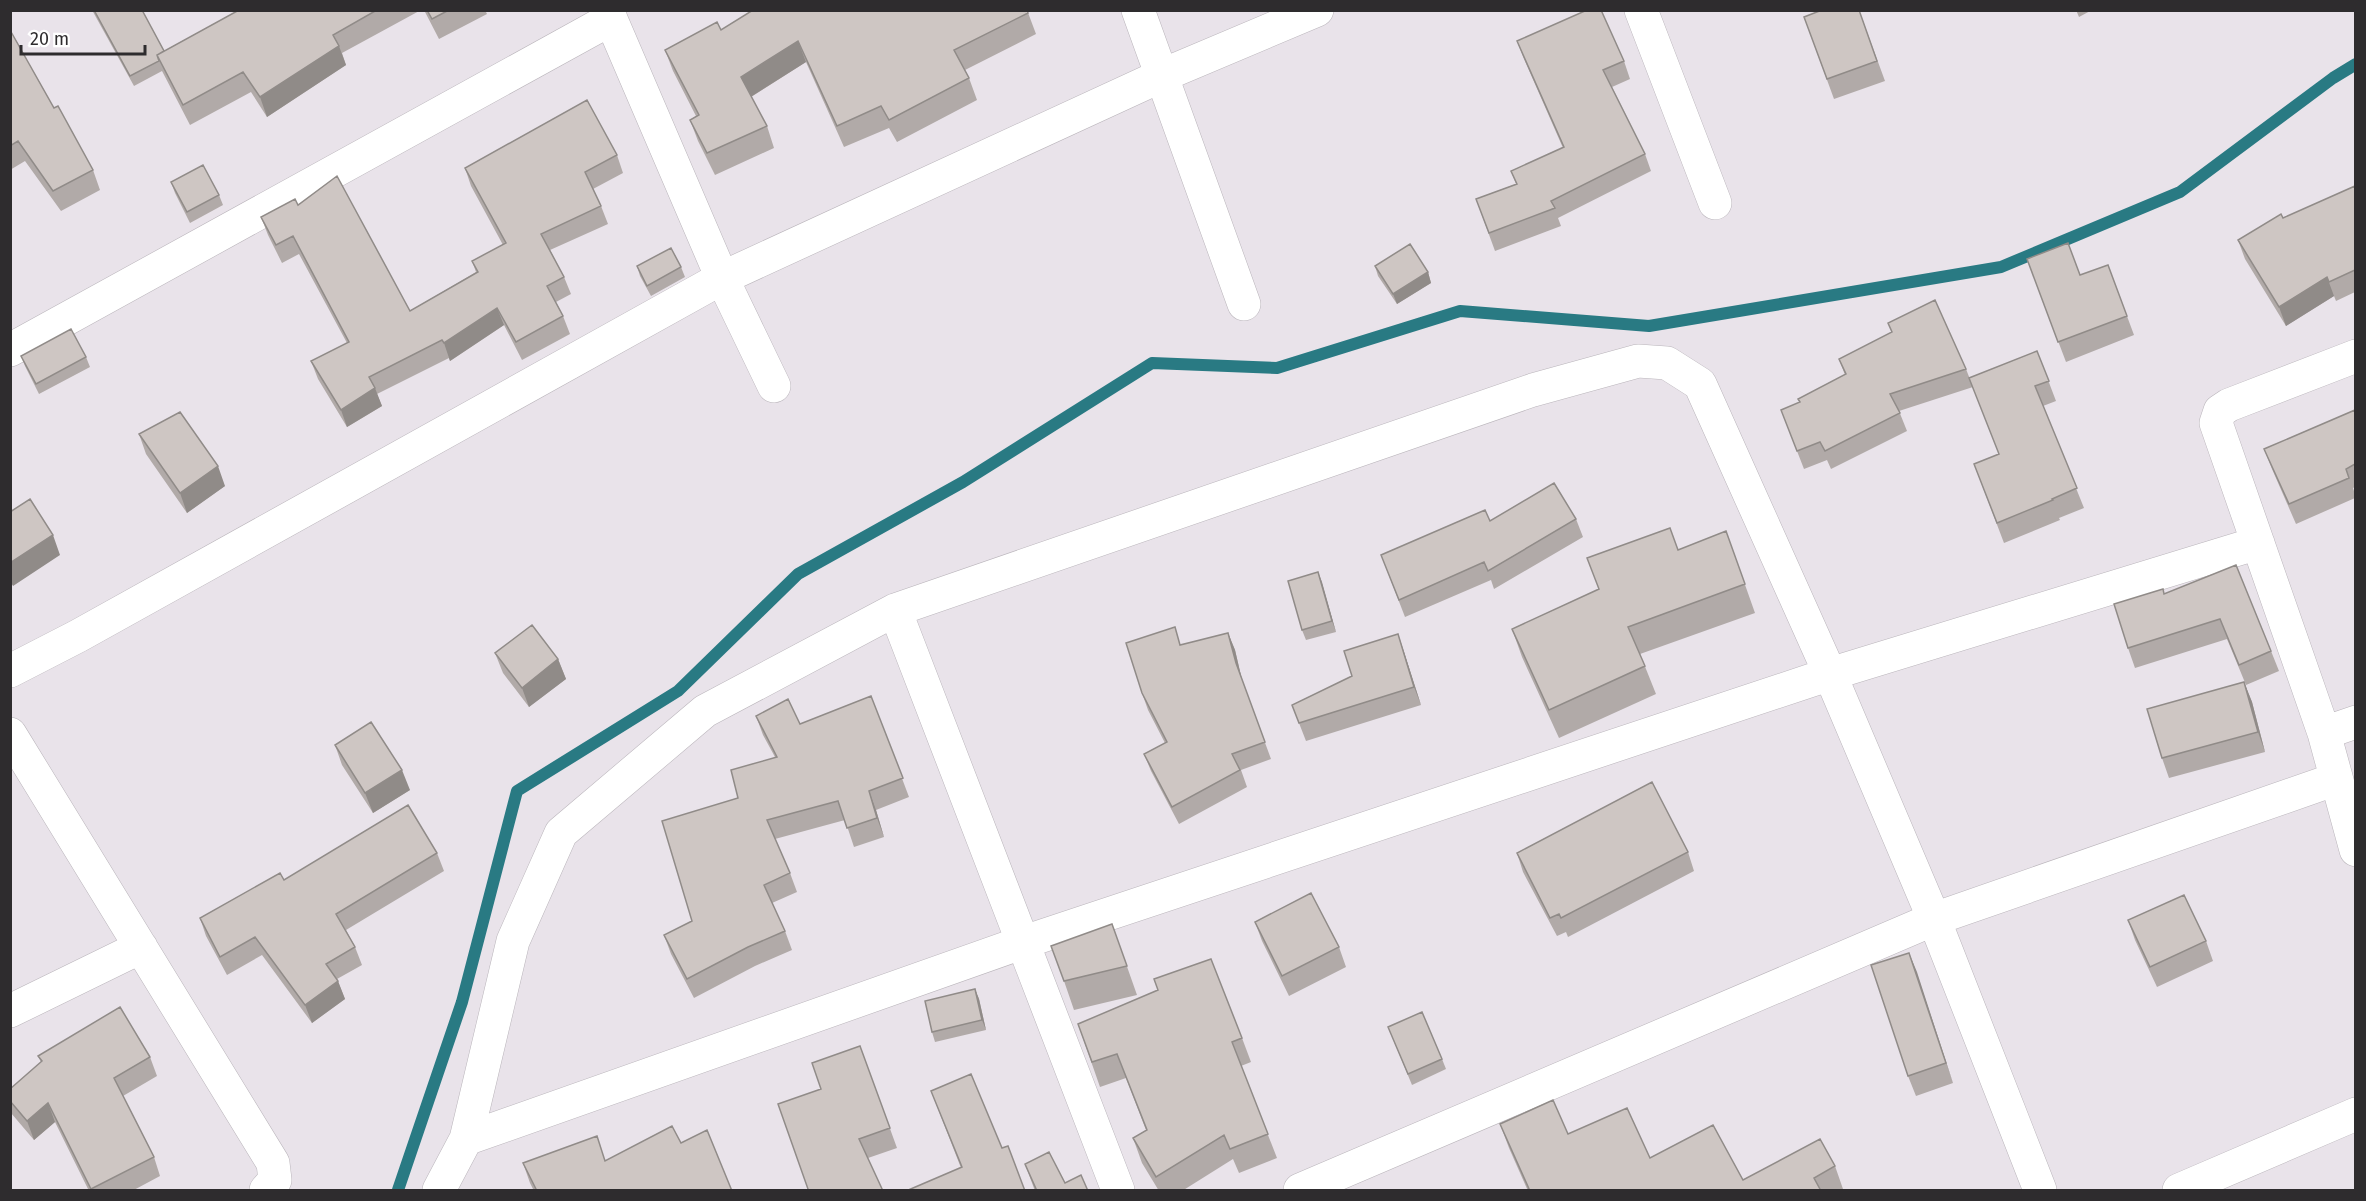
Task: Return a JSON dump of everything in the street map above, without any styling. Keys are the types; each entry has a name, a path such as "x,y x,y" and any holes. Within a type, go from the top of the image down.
{"street":[{"path":"1138,10 1244,304"},
{"path":"10,670 88,630 722,278 1163,75 1317,10"},
{"path":"1641,10 1715,203"},
{"path":"10,350 609,15 722,278 774,386"},
{"path":"2355,356 2229,405 2220,411 2216,423 2324,733 2355,850"},
{"path":"439,1191 466,1139 513,941 561,834 705,711 895,610 1533,390 1638,361 1666,363 1700,384 1830,674 1934,919 2040,1191"},
{"path":"466,1139 1024,942 1830,674 2258,543"},
{"path":"895,610 1118,1191"},
{"path":"2324,733 2355,722"},
{"path":"10,734 273,1162 275,1180 266,1191"},
{"path":"1300,1191 1934,919 2336,778"},
{"path":"10,1011 141,947"},
{"path":"2179,1191 2355,1114"}],"building":[{"path":"94,10 142,10 164,51 157,55 159,61 130,76"},
{"path":"239,10 377,10 333,35 339,46 260,97 243,72 183,105 157,55"},
{"path":"427,10 449,10 432,19"},
{"path":"753,10 1027,10 1028,13 954,50 969,78 889,120 881,106 837,126 798,41 741,77 767,126 707,153 690,120 699,115 665,50 717,22 721,30"},
{"path":"1587,10 1601,10 1624,61 1603,70 1645,154 1551,201 1555,208 1489,233 1476,199 1517,184 1511,171 1564,147 1517,41"},
{"path":"1822,10 1859,10 1877,61 1827,79 1804,17"},
{"path":"10,30 54,108 58,106 93,170 53,191 18,141 10,146"},
{"path":"587,100 617,155 585,172 601,206 541,234 564,277 547,286 563,316 516,342 497,308 444,343 442,340 369,377 375,388 341,410 311,361 349,342 293,236 276,245 261,217 295,199 298,205 337,176 410,311 478,272 472,261 506,243 465,168"},
{"path":"203,165 219,195 187,212 171,182"},
{"path":"2355,186 2355,270 2329,282 2327,277 2279,307 2238,240 2281,214 2283,218"},
{"path":"2068,243 2080,275 2108,265 2127,316 2058,342 2027,259"},
{"path":"1410,244 1428,272 1393,294 1375,266"},
{"path":"671,248 681,267 647,286 637,266"},
{"path":"1935,300 1966,369 1890,394 1900,413 1825,451 1820,442 1797,451 1781,410 1800,402 1798,399 1846,374 1839,359 1892,332 1888,323"},
{"path":"71,329 86,357 36,384 21,356"},
{"path":"2037,351 2049,381 2035,386 2077,488 1997,523 1974,464 1999,454 1969,378"},
{"path":"2355,410 2355,464 2346,469 2349,478 2289,504 2264,449"},
{"path":"180,412 218,466 180,493 139,434"},
{"path":"1554,483 1576,519 1488,571 1484,562 1399,600 1381,555 1485,510 1490,521"},
{"path":"30,499 53,535 10,563 10,512"},
{"path":"1670,528 1678,550 1726,531 1745,584 1628,627 1645,666 1549,710 1512,629 1599,589 1587,558"},
{"path":"2236,565 2271,651 2239,665 2220,619 2128,648 2114,604 2163,589 2164,594"},
{"path":"1318,572 1332,621 1302,630 1288,581"},
{"path":"532,625 558,659 522,688 495,653"},
{"path":"1175,627 1180,645 1228,633 1236,663 1265,742 1232,754 1240,770 1172,807 1144,754 1167,742 1142,693 1126,643"},
{"path":"1398,634 1414,687 1299,723 1292,705 1352,676 1344,651"},
{"path":"2244,682 2258,732 2162,758 2147,709"},
{"path":"871,696 903,778 869,791 877,818 847,828 838,801 767,820 790,873 764,885 785,931 748,947 687,979 664,935 692,921 662,821 738,798 731,770 777,757 756,716 788,699 800,724"},
{"path":"371,722 402,770 365,793 335,745"},
{"path":"1652,782 1688,852 1561,918 1559,914 1550,918 1517,853"},
{"path":"408,805 437,853 336,914 355,947 326,964 338,981 305,1005 255,937 220,957 200,918 280,873 284,880"},
{"path":"1311,893 1339,947 1282,976 1255,922"},
{"path":"2184,895 2206,941 2150,967 2128,920"},
{"path":"1112,924 1127,966 1064,981 1051,946"},
{"path":"1909,953 1946,1063 1908,1076 1871,965"},
{"path":"1211,959 1242,1038 1232,1042 1268,1134 1230,1149 1224,1135 1156,1177 1133,1138 1147,1130 1117,1054 1092,1062 1078,1024 1158,990 1154,979"},
{"path":"975,989 982,1020 932,1032 925,1001"},
{"path":"120,1007 150,1057 114,1078 154,1157 91,1189 48,1103 27,1121 10,1101 10,1089 42,1061 38,1056"},
{"path":"1422,1012 1442,1059 1408,1074 1388,1027"},
{"path":"860,1046 890,1128 859,1139 883,1191 803,1191 808,1189 778,1104 821,1089 812,1063"},
{"path":"971,1074 1002,1148 1008,1146 1025,1191 906,1191 962,1167 931,1091"},
{"path":"1553,1100 1568,1134 1627,1108 1650,1158 1713,1125 1743,1180 1820,1139 1835,1166 1814,1178 1821,1191 1530,1191 1500,1124"},
{"path":"672,1126 681,1143 707,1130 732,1191 537,1191 523,1163 597,1136 605,1161"},
{"path":"1049,1152 1065,1183 1081,1175 1088,1191 1037,1191 1025,1164"}],"waterway":[{"path":"398,1190 462,1002 517,791 678,691 798,574 963,482 1152,363 1277,368 1460,311 1649,326 2001,267 2180,192 2333,78 2356,64"}]}
